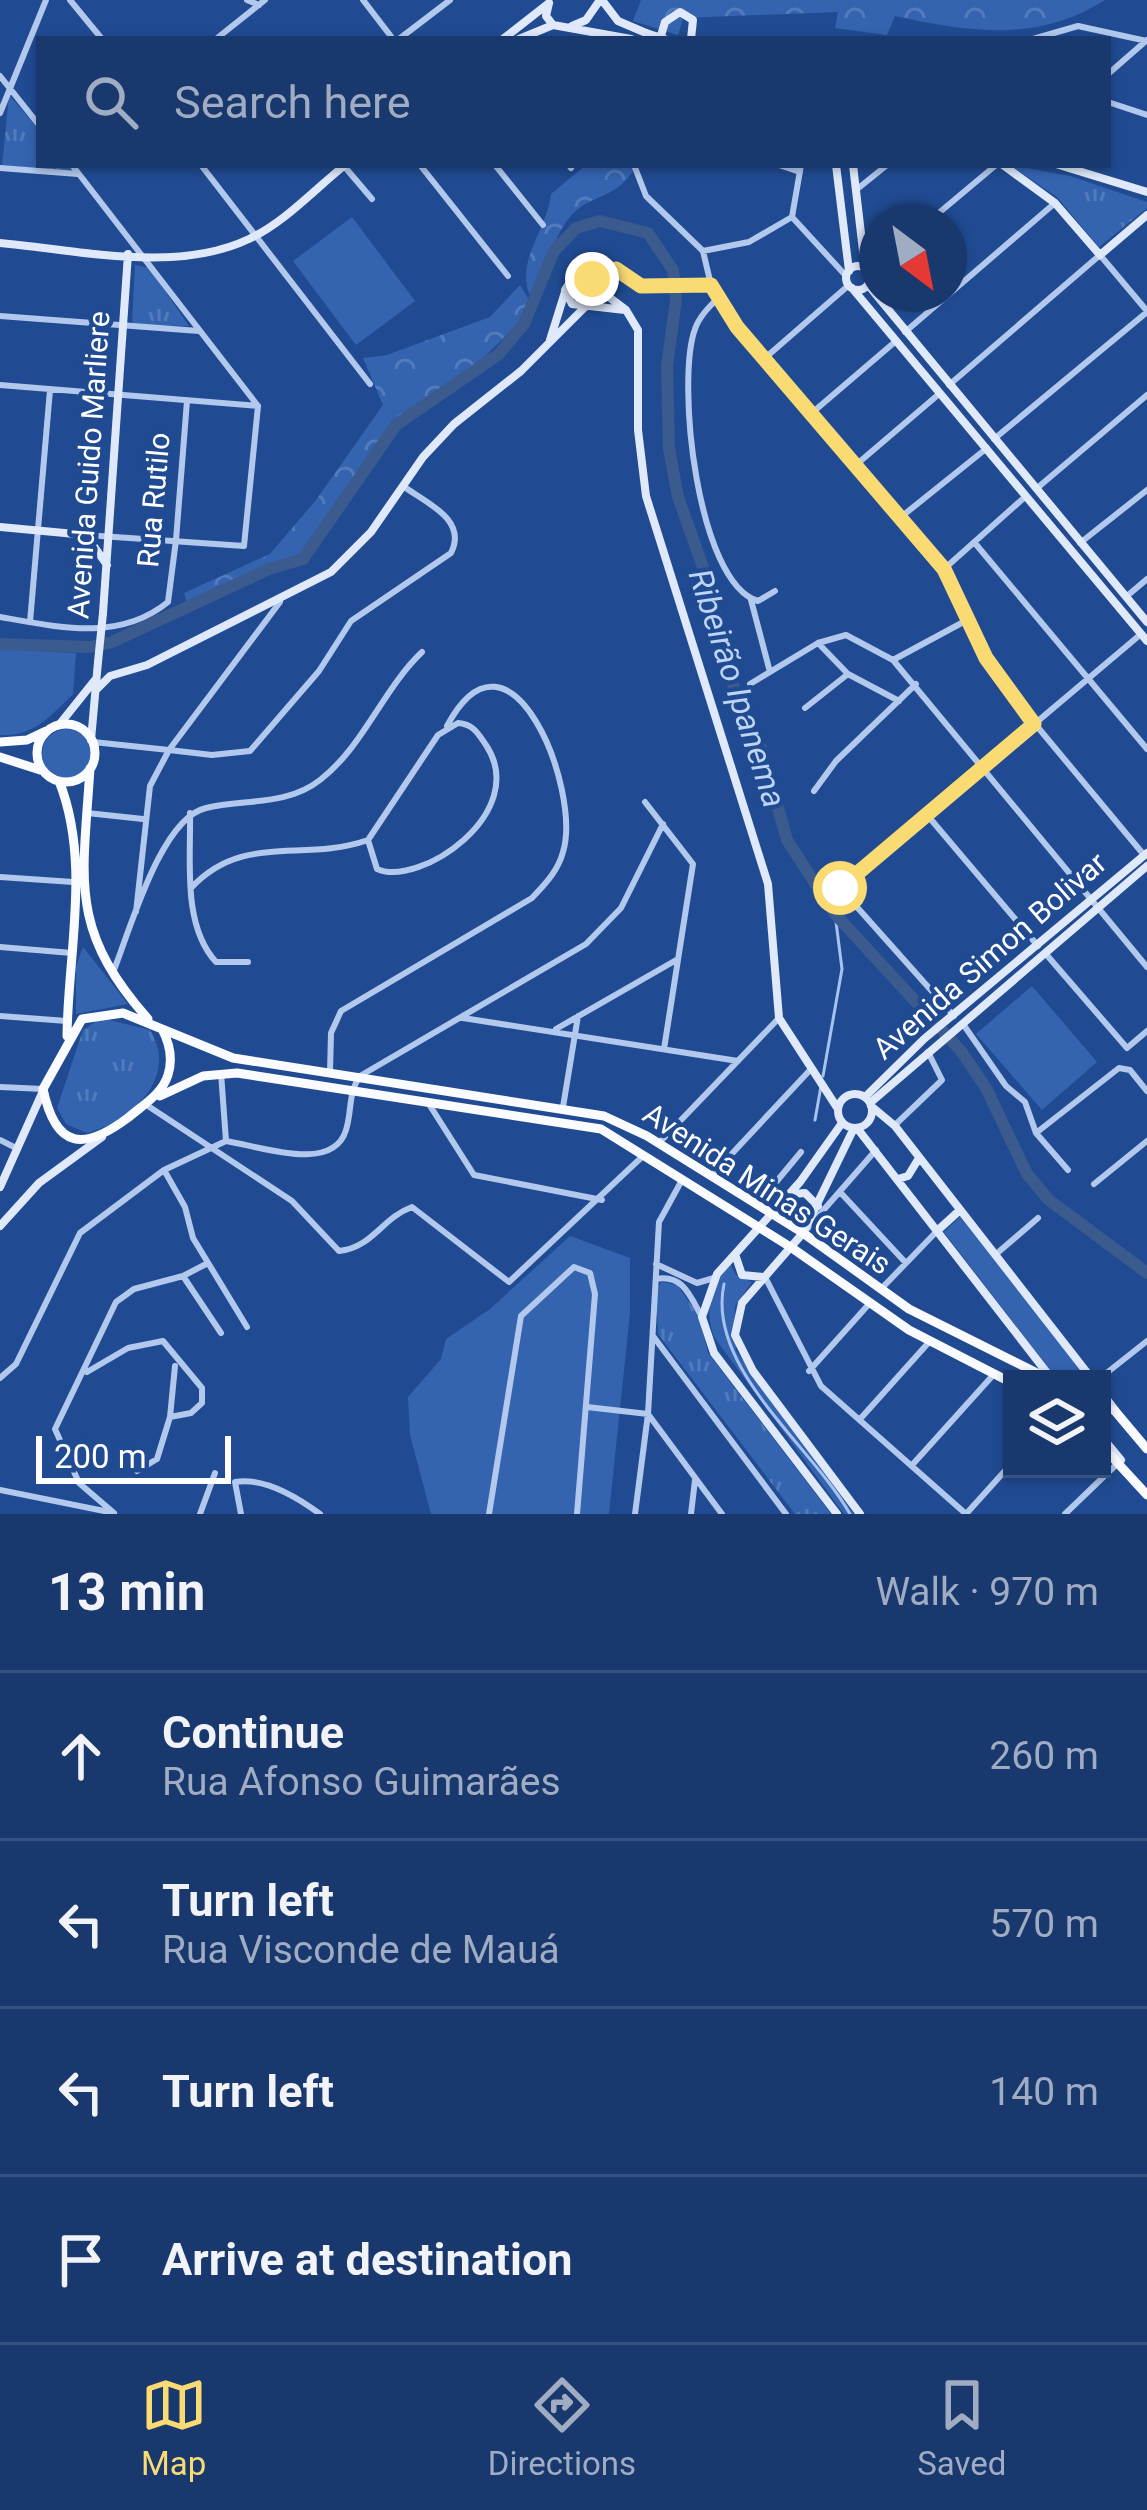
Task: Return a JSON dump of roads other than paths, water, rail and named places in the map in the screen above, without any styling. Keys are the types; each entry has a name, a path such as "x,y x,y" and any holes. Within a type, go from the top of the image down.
{"main road":[{"path":"571,26 586,20 601,0 630,35"},
{"path":"550,2 546,16 553,25"},
{"path":"506,36 550,2"},
{"path":"664,36 668,18 680,12 693,20 691,36"},
{"path":"526,36 553,25 630,35"},
{"path":"0,243 147,256 206,253 254,237 341,168"},
{"path":"836,168 849,280 1144,638"},
{"path":"854,168 859,214"},
{"path":"1004,168 1054,203 1100,255 1147,214"},
{"path":"1069,168 1147,192"},
{"name":"Avenida Guido Marliere","path":"92,741 128,254"},
{"path":"849,280 859,274"},
{"path":"549,342 573,277 588,276 626,310 638,330 638,430 646,496 768,884 779,1018 838,1109 842,1123"},
{"path":"849,280 859,283"},
{"path":"42,771 37,748 97,675 148,665 280,602 350,556 454,424 587,306 596,286"},
{"path":"565,290 572,304 626,310"},
{"path":"889,312 1147,622"},
{"path":"0,527 86,535 107,567"},
{"path":"97,675 116,673"},
{"path":"0,742 27,740 55,727 74,725 92,741 88,926 113,974 157,1026 170,1069 161,1089 145,1104 39,1184 0,1226"},
{"path":"0,757 42,771 58,782 75,828 67,1041"},
{"path":"58,782 77,780 90,768"},
{"name":"Avenida Simon Bolivar","path":"869,1102 1146,858"},
{"name":"Avenida Simon Bolivar","path":"869,1102 924,1039 1042,950"},
{"path":"0,1187 67,1041 82,1019 99,1012 157,1026"},
{"name":"Avenida Minas Gerais","path":"157,1026 219,1055 604,1116 659,1143 803,1234 880,1291 1032,1370"},
{"name":"Avenida Minas Gerais","path":"145,1104 185,1082 220,1073 589,1126 646,1153 792,1247 869,1304 1003,1378"},
{"path":"44,1089 48,1113 62,1132 77,1140 102,1137"},
{"path":"838,1109 849,1095 869,1102 895,1126 1088,1370"},
{"path":"860,1514 737,1343 742,1303 803,1234 856,1128 869,1120 869,1102"},
{"path":"842,1123 856,1128 876,1150 1044,1370"},
{"path":"838,1514 785,1439 722,1365 702,1317 714,1278 786,1197 842,1123"},
{"path":"898,1179 908,1176 919,1158"},
{"path":"786,1197 805,1193 818,1206"},
{"path":"938,1230 960,1210"},
{"path":"735,1253 742,1275 765,1277"},
{"path":"994,1373 1010,1360"},
{"path":"1111,1405 1145,1446 1120,1460"},
{"path":"1111,1409 1115,1411"},
{"path":"1111,1450 1147,1496"}],"street":[{"path":"0,113 4,90 46,0"},
{"path":"70,0 100,36"},
{"path":"247,0 262,3"},
{"path":"363,0 393,36"},
{"path":"400,36 450,0"},
{"path":"220,36 262,3"},
{"path":"1043,36 1078,26 1147,41"},
{"path":"1111,71 1147,41"},
{"path":"0,76 4,90 36,122"},
{"path":"1111,102 1147,116"},
{"path":"0,168 75,168 258,406 244,546 86,535"},
{"path":"203,168 370,384"},
{"path":"347,168 372,199"},
{"path":"422,168 508,276"},
{"path":"497,168 543,224"},
{"path":"635,168 646,196 704,251 717,298 944,569 986,658 1034,724 1146,858"},
{"path":"704,251 749,242 791,217 800,168"},
{"path":"856,190 883,168"},
{"path":"951,204 996,168"},
{"path":"905,332 1054,203"},
{"path":"765,358 849,280 791,217"},
{"path":"128,234 128,254"},
{"path":"949,386 1100,255 1147,311 994,439"},
{"path":"573,277 583,263 598,260 650,287 711,285"},
{"path":"596,286 607,270 626,271"},
{"path":"717,298 694,328 690,359 696,479 732,578 752,600 771,673"},
{"path":"0,316 199,331"},
{"path":"813,412 896,340"},
{"path":"0,386 258,406"},
{"path":"0,617 30,622 50,390"},
{"path":"857,464 939,394"},
{"path":"1036,489 1147,395"},
{"name":"Rua Rutilo","path":"30,622 118,628 152,616 168,602 187,401"},
{"path":"900,518 987,448"},
{"path":"92,741 212,755 250,751 319,671 351,621 451,553 456,535 450,521 403,486"},
{"path":"1079,543 1147,490"},
{"path":"944,569 1026,496"},
{"path":"974,542 1147,749"},
{"path":"1126,597 1147,579"},
{"path":"752,600 776,591"},
{"path":"136,912 149,785 280,602"},
{"path":"893,659 970,619"},
{"path":"750,684 818,643 846,635 893,659 1147,967"},
{"path":"952,1019 840,888 1089,678 1144,638"},
{"path":"818,643 848,674 899,700"},
{"path":"113,974 175,828 190,813 297,794 319,782 339,763 397,676 422,652"},
{"path":"806,708 830,694 848,674"},
{"path":"191,888 213,865 240,854 316,854 368,840 469,695 494,684 505,687 532,714 560,781 568,823 564,850 549,880 532,898 340,1011 332,1034 330,1072"},
{"path":"814,791 836,761 916,684"},
{"path":"368,840 377,869 397,872 434,858 486,821 496,801 494,758 467,724 446,728"},
{"path":"645,802 693,864 664,1048"},
{"path":"87,813 143,819"},
{"path":"190,813 191,888 205,950 217,962 248,962"},
{"path":"928,816 1127,1048 1147,1031"},
{"path":"0,1378 16,1364 80,1233 164,1170 226,1141 318,1156 336,1148 345,1136 352,1091 360,1076 586,944 638,883 663,824"},
{"path":"0,877 73,882"},
{"path":"0,947 71,953"},
{"path":"554,1030 678,959"},
{"path":"563,1107 578,1015"},
{"path":"0,1016 67,1021"},
{"path":"460,1017 738,1060"},
{"path":"659,1143 779,1018"},
{"path":"960,1026 1006,1086 1025,1102 1036,1133 1068,1170"},
{"path":"895,1126 942,1080 930,1050"},
{"path":"1036,1133 1119,1068 1130,1070 1147,1091"},
{"path":"710,1178 811,1069"},
{"path":"220,1073 226,1141"},
{"path":"0,1087 44,1089"},
{"path":"427,1102 474,1174 602,1200"},
{"path":"145,1104 292,1201 339,1251 364,1244 393,1215 412,1208 422,1210 500,1280 516,1279 646,1153"},
{"path":"0,1140 18,1149"},
{"path":"1094,1184 1147,1141"},
{"path":"803,1234 876,1150"},
{"path":"756,1206 801,1152"},
{"path":"164,1170 208,1263 247,1327"},
{"path":"635,1514 648,1414 659,1222 682,1180"},
{"path":"840,1192 905,1262"},
{"path":"995,1255 1038,1218"},
{"path":"880,1291 938,1230"},
{"path":"116,1514 79,1483 56,1439 57,1419 84,1374 116,1302 134,1289 183,1276 208,1263"},
{"path":"656,1264 697,1282 714,1278"},
{"path":"490,1514 521,1316 574,1267 590,1274 596,1294 577,1514"},
{"path":"183,1276 221,1333"},
{"path":"656,1279 671,1277 682,1284 702,1317"},
{"path":"765,1277 809,1371 966,1514 1003,1473"},
{"path":"809,1371 869,1304"},
{"path":"650,1333 786,1514"},
{"path":"861,1418 930,1340"},
{"path":"84,1374 128,1348 163,1341 177,1352 204,1395 191,1413 170,1417"},
{"path":"1107,1370 1147,1341"},
{"path":"136,1471 158,1459 170,1417 175,1366"},
{"path":"913,1465 994,1373"},
{"path":"587,1407 648,1414 722,1514"},
{"path":"1065,1514 1120,1460"},
{"path":"200,1514 215,1473"},
{"path":"691,1514 695,1477"},
{"path":"241,1514 236,1482 275,1488 320,1514"},
{"path":"0,1490 116,1514"}],"waterway":[{"name":"Ribeirão Ipanema","path":"0,644 91,647 112,642 269,569 303,559 396,425 499,354 524,324 554,251 576,228 600,221 648,233 673,270 676,299 667,366 669,449 678,497 706,576 741,716 761,748 787,840 835,914 961,1051 986,1088 1027,1174 1049,1200 1147,1273"},
{"path":"823,1076 842,969 835,914"},
{"path":"815,1120 821,1086"},
{"path":"724,1284 723,1315 731,1346 746,1375 850,1514"}]}
